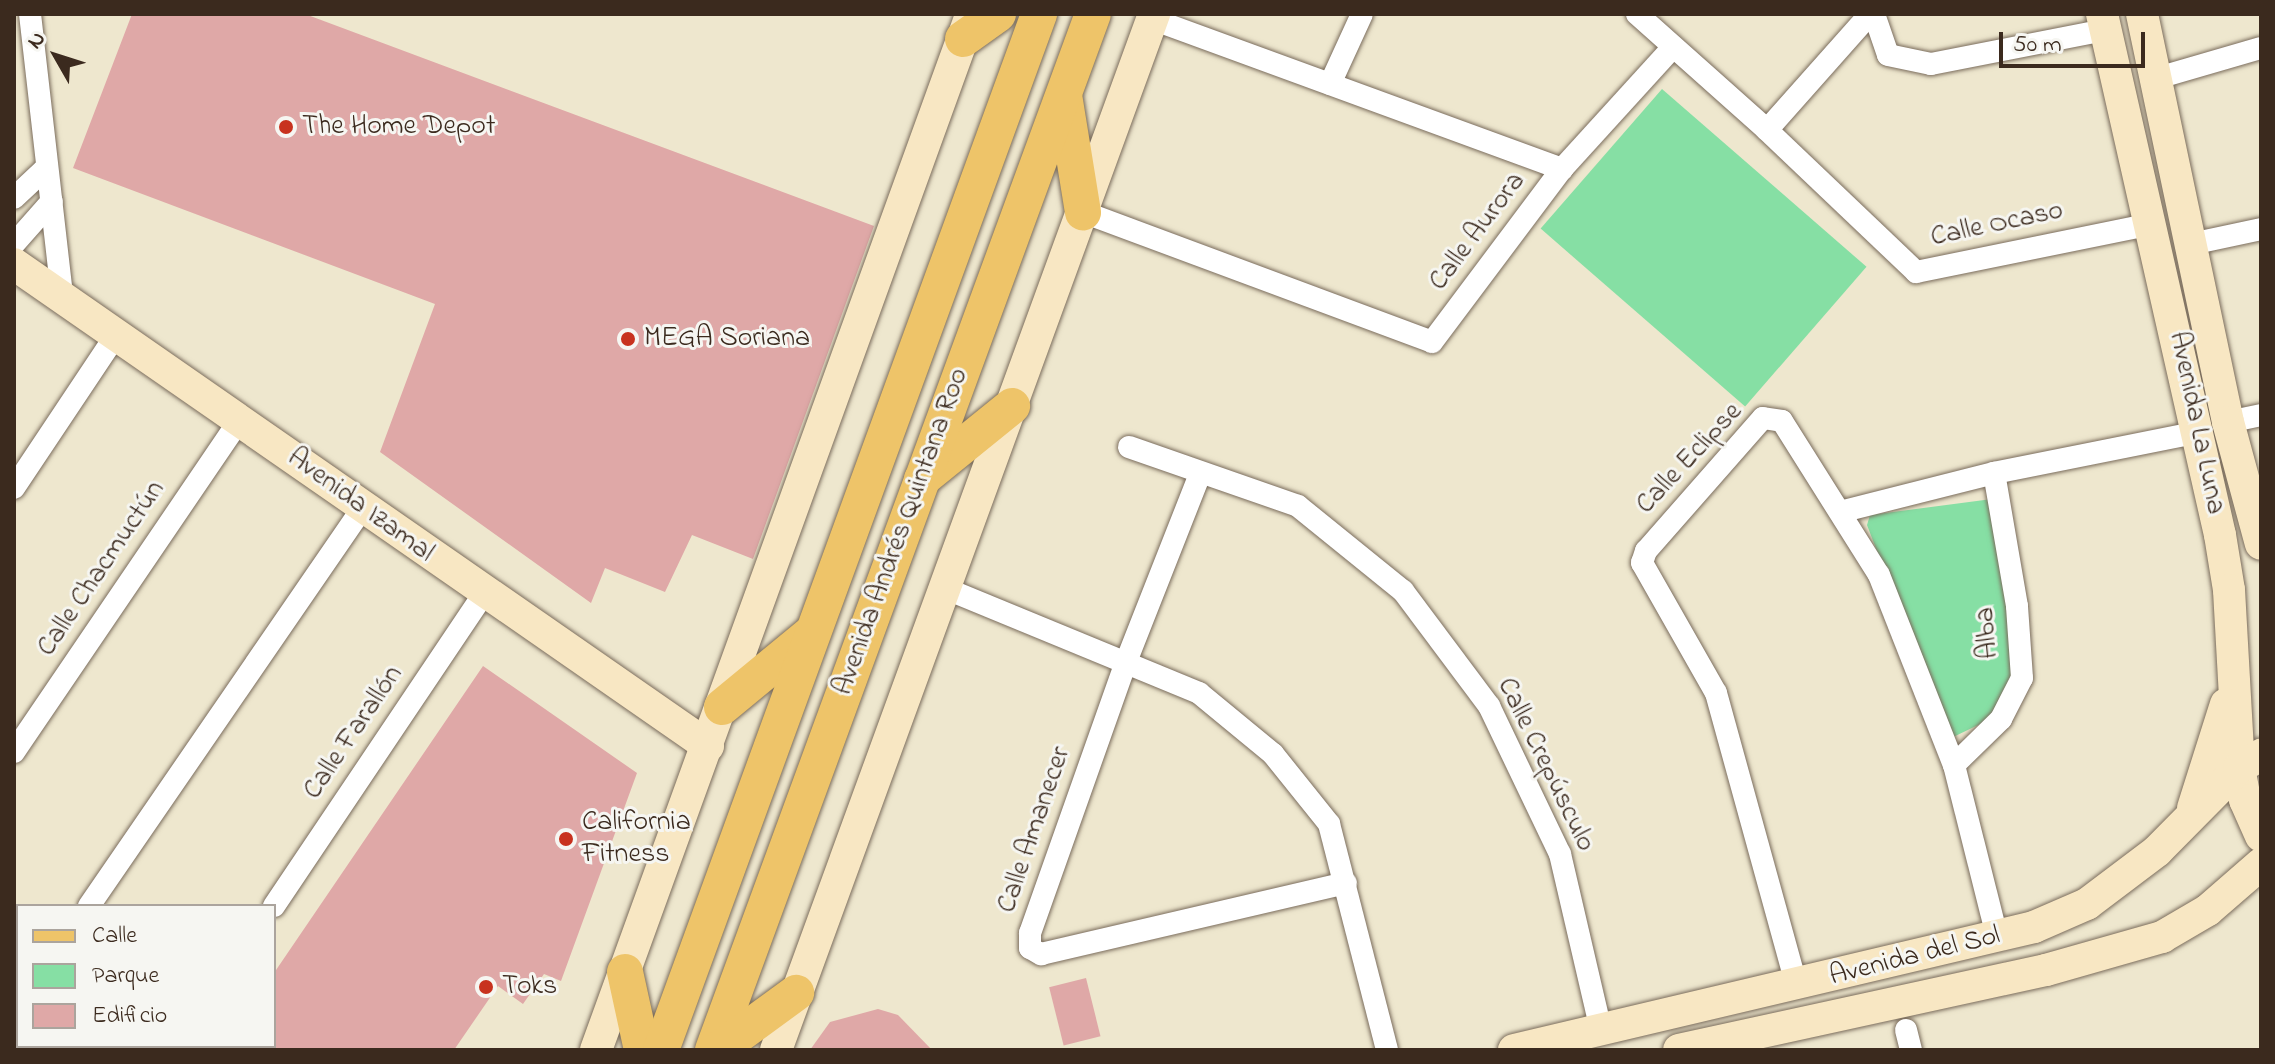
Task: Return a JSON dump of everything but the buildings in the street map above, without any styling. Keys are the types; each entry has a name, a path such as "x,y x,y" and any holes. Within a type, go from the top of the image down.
{"main road":[{"path":"968,27 998,14"},
{"name":"Avenida Andrés Quintana Roo","path":"661,1050 1039,14"},
{"name":"Avenida Andrés Quintana Roo","path":"715,1050 1093,14"},
{"path":"1063,91 1083,212"},
{"path":"921,480 1012,406"},
{"path":"722,707 814,631"},
{"path":"625,972 642,1050"},
{"path":"715,1050 796,993"}],"street":[{"path":"30,14 62,294"},
{"path":"1330,84 1362,14"},
{"name":"Calle Ocaso","path":"1637,14 1767,130 1916,272 2151,224"},
{"path":"1767,130 1872,14 1888,55 1931,64 2103,22"},
{"name":"Avenida La Luna","path":"2142,14 2191,244 2214,427 2229,590 2232,685 2250,762 2261,836"},
{"name":"Calle Aurora","path":"1083,212 1432,342 1562,169 1153,16"},
{"name":"Avenida Andrés Quintana Roo","path":"776,1050 942,587 1012,406 1153,16"},
{"name":"Avenida La Luna","path":"2103,22 2151,224 2214,427 2261,544"},
{"path":"596,1050 968,27"},
{"path":"1562,169 1673,47"},
{"path":"2154,79 2261,48"},
{"path":"14,198 47,167"},
{"path":"14,244 52,201"},
{"path":"2191,244 2261,229"},
{"name":"Avenida Izamal","path":"14,264 118,332 484,594 708,746"},
{"path":"14,488 118,332"},
{"path":"1844,511 1994,473 2261,415"},
{"name":"Calle Eclipse","path":"1797,987 1716,693 1642,563 1646,551 1763,418 1782,421 1844,511 1879,575 1954,765 1997,936"},
{"name":"Calle Chacmuctún","path":"14,752 240,419"},
{"name":"Calle Crepúsculo","path":"1129,447 1298,506 1403,591 1489,706 1560,854 1601,1030"},
{"name":"Alba","path":"1954,765 2001,719 2022,678 2017,606 1994,473"},
{"name":"Calle Amanecer","path":"1200,474 1126,662 1030,933 1030,948 1041,954 1346,883"},
{"path":"90,904 363,508"},
{"path":"942,587 1199,693 1273,754 1329,824 1387,1050"},
{"name":"Calle Farallón","path":"275,904 484,594"},
{"path":"2190,819 2232,685"},
{"name":"Avenida del Sol","path":"1514,1050 1560,1045 1601,1030 1797,987 2034,927 2087,904 2190,819 2250,762"},
{"name":"Avenida del Sol","path":"1679,1050 1885,1006 2162,937 2208,910 2254,875"},
{"path":"1878,967 1885,1006"}],"green space":[{"path":"1662,89 1867,267 1745,406 1541,229"},
{"path":"1992,499 2018,677 1997,716 1949,739 1867,525 1870,515"}],"place":[{"name":"The Home Depot","path":"286,127"},
{"name":"MEGA Soriana","path":"628,339"},
{"name":"California Fitness","path":"566,839"},
{"name":"Toks","path":"486,987"}]}
